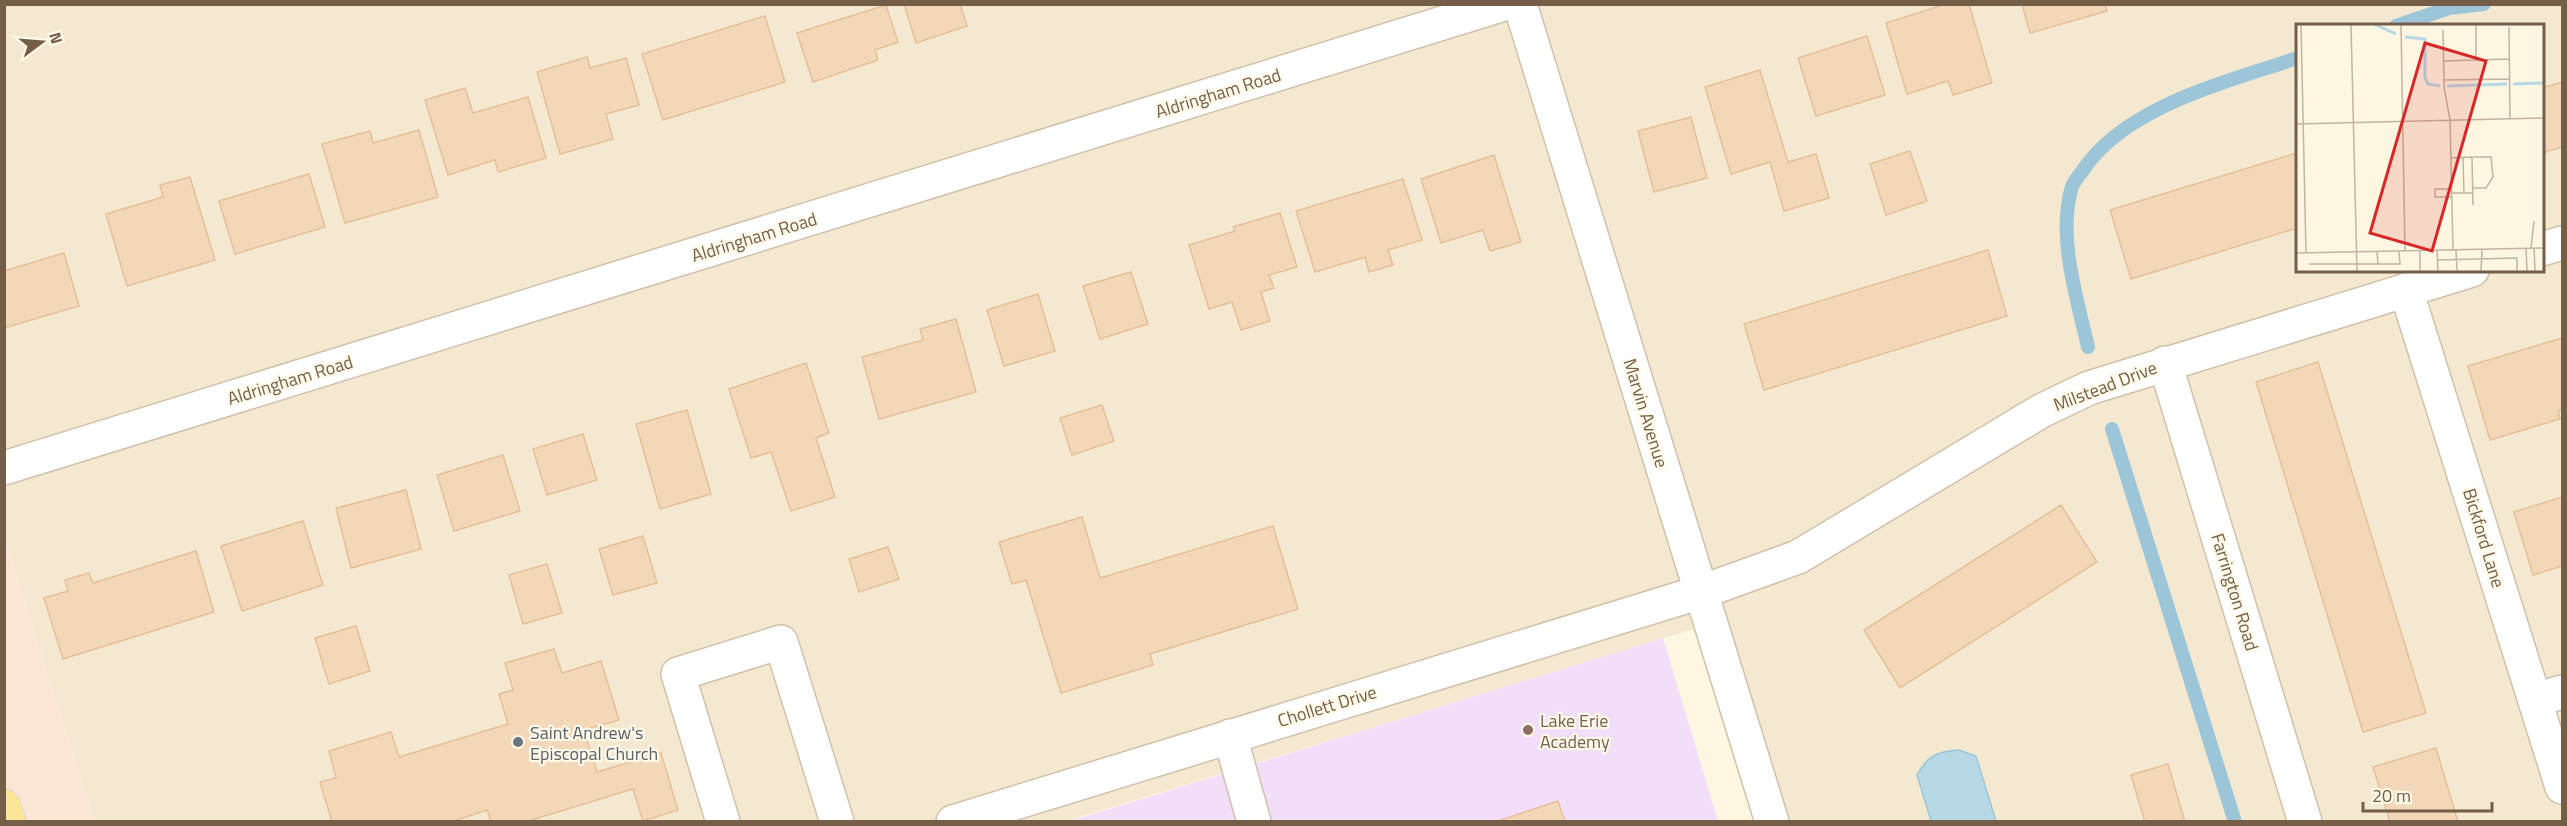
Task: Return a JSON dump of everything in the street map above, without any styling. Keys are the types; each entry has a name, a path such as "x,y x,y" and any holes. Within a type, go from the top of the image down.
{"main road":[{"path":"4,806 9,822"}],"street":[{"name":"Aldringham Road","path":"4,468 1504,4"},
{"name":"Marvin Avenue","path":"1520,4 1772,822"},
{"path":"2543,248 2562,243"},
{"name":"Milstead Drive","path":"1701,592 1798,557 2041,411 2089,388 2465,272"},
{"name":"Bickford Lane","path":"2406,290 2549,696 2562,787"},
{"name":"Farrington Road","path":"2165,363 2305,822"},
{"name":"Chollett Drive","path":"953,822 1701,592"},
{"path":"723,822 678,675 781,642 837,822"},
{"path":"1230,736 1254,822"}],"shaded area":[{"path":"4,5 2562,5 2562,821 1764,821 1697,628 1067,821 94,821 5,540"},
{"path":"5,540 94,821 5,821"},
{"name":"Lake Erie Academy","path":"1663,638 1718,821 1067,822"}],"water":[{"path":"1959,750 1976,756 1996,821 1931,821 1917,775 1925,763 1934,756"}],"building":[{"path":"904,4 960,4 967,26 916,43"},
{"path":"1946,4 1969,4 1992,83 1953,95 1948,81 1907,94 1886,23"},
{"path":"2022,4 2105,4 2107,11 2030,33"},
{"path":"886,5 898,42 875,50 878,60 813,82 797,33"},
{"path":"765,16 785,82 663,120 642,54"},
{"path":"1867,36 1885,95 1816,116 1798,58"},
{"path":"587,57 590,68 626,58 639,105 606,114 613,139 560,154 537,72"},
{"path":"1760,70 1788,162 1816,154 1829,198 1784,211 1770,162 1731,174 1705,87"},
{"path":"2562,82 2562,147 2543,153 2543,88"},
{"path":"465,88 473,113 528,97 546,158 498,172 495,160 448,175 425,100"},
{"path":"1691,117 1707,178 1654,192 1638,131"},
{"path":"419,130 438,197 345,223 322,144 370,131 373,143"},
{"path":"1910,151 1927,201 1886,215 1870,164"},
{"path":"2296,153 2296,228 2131,279 2110,210"},
{"path":"1494,155 1521,242 1490,251 1483,230 1441,243 1421,179"},
{"path":"309,174 325,227 235,254 219,201"},
{"path":"190,177 215,260 127,286 106,214 163,197 160,185"},
{"path":"1403,179 1422,240 1388,250 1393,265 1369,272 1365,257 1315,272 1296,211"},
{"path":"1280,213 1297,267 1269,275 1274,288 1261,292 1270,321 1241,330 1232,302 1209,309 1189,245 1235,231 1233,227"},
{"path":"1988,250 2007,316 1764,390 1744,324"},
{"path":"64,253 79,306 4,328 4,271"},
{"path":"1131,272 1148,324 1100,339 1083,286"},
{"path":"1038,294 1055,351 1004,366 987,310"},
{"path":"956,319 976,392 879,419 862,357 923,340 920,329"},
{"path":"2562,338 2562,409 2558,411 2560,419 2490,440 2468,366"},
{"path":"2318,362 2426,713 2363,732 2256,382"},
{"path":"806,363 829,433 816,438 835,497 791,511 771,452 751,458 729,389"},
{"path":"1102,405 1114,441 1072,455 1060,418"},
{"path":"687,410 711,494 660,509 636,424"},
{"path":"583,434 597,480 547,495 533,449"},
{"path":"503,455 520,511 454,531 437,475"},
{"path":"406,490 421,549 351,568 336,508"},
{"path":"2562,497 2562,566 2533,575 2514,512"},
{"path":"2061,505 2097,562 1900,688 1864,630"},
{"path":"1082,517 1100,578 1273,526 1298,609 1150,654 1153,665 1061,693 1026,580 1012,584 999,542"},
{"path":"303,521 323,585 242,611 221,546"},
{"path":"643,536 657,583 613,595 599,549"},
{"path":"888,547 899,579 859,592 849,559"},
{"path":"196,551 214,612 63,659 44,598 68,591 65,580 89,573 93,583"},
{"path":"547,564 562,613 523,624 509,575"},
{"path":"356,626 370,671 329,684 315,638"},
{"name":"Saint Andrew's Episcopal Church","path":"554,649 562,673 601,661 619,720 584,730 597,772 661,753 678,810 643,821 633,789 525,822 491,822 487,810 451,822 332,822 320,782 336,778 329,751 391,732 399,757 508,724 499,694 513,690 505,663"},
{"path":"2436,748 2458,822 2390,822 2373,767"},
{"path":"2168,764 2185,822 2145,822 2131,775"},
{"path":"1558,801 1565,822 1495,822"}],"waterway":[{"path":"2402,24 2449,8 2484,4"},
{"path":"2088,347 2070,269 2067,229 2072,187 2083,170 2102,148 2125,129 2151,113 2210,87 2296,58"},
{"path":"2112,429 2235,822"}],"place":[{"name":"Lake Erie Academy","path":"1528,730"},
{"name":"Saint Andrew's Episcopal Church","path":"518,742"}]}
